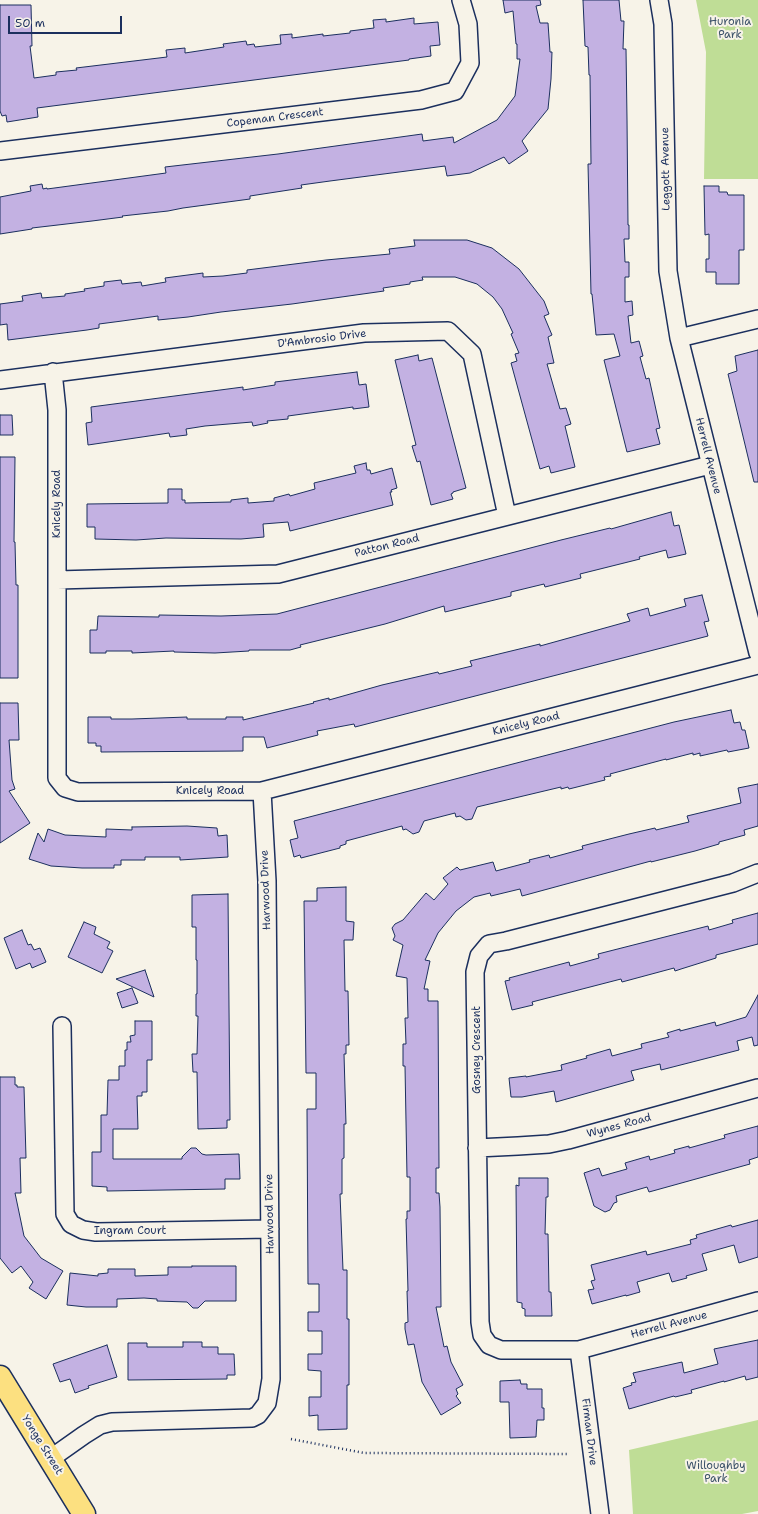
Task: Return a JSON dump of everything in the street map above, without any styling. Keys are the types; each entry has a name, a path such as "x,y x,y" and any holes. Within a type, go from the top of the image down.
{"main road":[{"name":"Yonge Street","path":"0,1377 84,1514"}],"street":[{"name":"Copeman Crescent","path":"0,151 421,100 455,91 470,63 468,24 461,0"},
{"name":"Leggott Avenue","path":"659,0 663,24 668,271 679,338"},
{"path":"679,338 758,320"},
{"name":"D'Ambrosio Drive","path":"0,380 364,333 448,331 472,354 507,516"},
{"name":"Herrell Avenue","path":"679,338 758,653"},
{"name":"Knicely Road","path":"53,372 57,410 57,778 65,788 78,792 262,791 758,665"},
{"name":"Patton Road","path":"57,580 278,574 710,465"},
{"name":"Harwood Drive","path":"50,1459 84,1435 100,1426 112,1422 252,1418 258,1415 267,1403 272,1379 267,881 262,791"},
{"name":"Gosney Crescent","path":"579,1350 501,1350 489,1345 482,1335 480,1322 475,972 478,956 489,944 733,883 758,873"},
{"name":"Ingram Court","path":"62,1026 65,1214 72,1224 83,1230 96,1232 270,1229"},
{"name":"Wynes Road","path":"477,1148 549,1144 568,1140 758,1088"},
{"name":"Herrell Avenue","path":"579,1350 758,1301"},
{"name":"Firman Drive","path":"579,1350 600,1514"}],"path":[{"path":"291,1439 364,1453 569,1454"}],"green space":[{"name":"Huronia Park","path":"696,0 758,0 758,179 704,179 706,52"},
{"name":"Willoughby Park","path":"758,1420 758,1511 742,1514 633,1514 629,1450"}],"building":[{"path":"503,0 540,0 541,5 536,6 540,23 548,23 550,52 552,52 548,109 522,141 528,151 509,164 504,157 470,173 447,176 445,166 301,185 302,188 250,196 250,199 32,228 0,234 0,197 31,191 30,186 42,184 43,189 47,189 166,173 165,167 278,154 422,134 423,141 453,137 454,143 497,120 515,96 520,59 517,59 517,44 513,11 505,13"},
{"path":"583,0 619,0 621,21 624,21 623,49 626,49 629,225 629,239 624,239 625,262 629,262 629,277 625,277 625,302 632,301 633,315 628,316 631,343 639,341 643,356 640,357 646,379 649,378 660,428 656,429 660,444 627,452 604,360 620,356 614,334 596,335 591,294 588,164 591,164 590,75 588,47 585,46"},
{"path":"0,5 31,5 32,46 30,46 34,78 56,75 56,72 77,70 76,68 167,57 166,50 185,48 185,53 224,47 223,44 246,41 247,45 254,44 255,47 281,44 280,35 292,34 292,38 323,34 323,36 350,33 350,31 374,28 373,20 386,19 386,22 414,18 414,24 438,22 440,45 430,46 431,56 409,60 37,108 38,117 7,122 6,115 2,116 0,111"},
{"path":"704,186 719,186 719,192 727,192 728,195 744,195 744,250 739,250 739,284 716,284 716,272 706,272 706,259 709,259 709,234 705,235"},
{"path":"414,240 467,240 492,248 519,269 544,301 549,314 544,316 552,335 548,337 554,363 547,364 560,409 566,408 571,424 565,426 575,467 551,473 549,466 540,469 511,363 517,361 515,354 519,353 511,334 513,333 502,309 493,297 477,284 455,277 422,277 423,280 410,282 410,284 383,288 384,291 188,317 158,320 158,316 99,324 99,328 87,330 8,340 7,324 0,325 0,304 23,301 22,296 41,293 42,298 65,296 65,294 85,291 84,289 104,286 104,282 121,280 122,284 141,282 142,286 166,282 165,278 203,273 203,277 223,276 247,273 247,270 390,254 389,249 415,246"},
{"path":"758,350 758,482 754,482 728,374 737,371 735,356"},
{"path":"418,355 419,361 432,358 466,488 453,492 451,494 453,499 431,505 420,461 417,462 412,446 416,445 395,360"},
{"path":"357,372 359,385 366,384 369,407 353,409 353,407 288,416 288,419 267,421 268,423 253,426 252,422 205,426 186,429 187,435 170,437 169,433 88,445 86,423 92,422 91,407 243,387 243,390 275,385 275,382"},
{"path":"0,415 12,415 13,435 0,435"},
{"path":"0,457 15,457 14,542 16,585 18,585 18,678 0,678"},
{"path":"366,463 367,470 370,470 371,474 392,468 397,488 391,490 392,492 390,492 393,505 290,531 288,522 263,524 264,537 241,539 95,539 95,527 87,527 87,504 168,503 168,489 182,489 182,500 185,500 185,503 231,502 231,500 248,498 248,503 274,501 274,498 289,494 290,496 315,489 314,483 356,473 354,466"},
{"path":"671,512 674,526 679,525 686,554 668,558 666,550 639,557 640,559 580,574 581,578 545,587 544,584 511,592 511,596 445,612 444,606 385,624 300,645 301,647 290,650 249,650 215,653 174,651 132,653 132,651 106,651 106,653 90,653 90,630 97,630 98,616 159,617 159,615 221,616 277,614 561,540 611,529"},
{"path":"702,595 709,621 704,622 708,636 355,727 354,724 317,731 318,735 267,748 264,737 243,737 243,751 101,752 101,746 96,746 96,743 88,743 88,717 111,717 111,719 187,717 187,719 226,719 226,717 243,717 243,720 329,698 329,700 382,685 472,666 470,661 540,644 540,646 630,621 627,614 648,608 650,616 686,606 684,599"},
{"path":"0,703 18,703 19,740 9,740 12,780 15,789 9,791 30,823 0,843"},
{"path":"731,710 734,723 740,722 742,730 745,730 749,748 728,752 727,750 700,756 700,753 693,755 693,753 666,759 610,774 611,776 604,777 605,780 569,789 568,787 561,789 561,787 477,807 472,819 466,820 460,816 456,817 455,813 424,821 419,832 413,834 406,829 403,830 402,826 346,841 346,844 340,846 340,848 301,858 300,855 294,857 290,840 298,838 294,821 674,722"},
{"path":"758,784 758,826 744,830 745,835 719,842 719,844 695,851 651,861 522,896 520,889 491,896 490,893 474,897 456,911 438,933 425,960 430,961 424,989 428,989 428,1001 438,1001 439,1168 436,1168 436,1193 439,1193 440,1207 441,1307 436,1307 444,1347 447,1346 451,1362 463,1385 456,1389 458,1394 456,1396 461,1403 441,1415 422,1382 414,1344 408,1345 405,1329 405,1323 408,1322 406,1219 407,1211 410,1211 410,1177 407,1177 405,1066 403,1066 403,1044 406,1044 405,1018 408,1018 407,978 396,976 403,945 393,940 395,936 392,928 395,924 403,920 426,893 434,900 448,884 443,878 457,867 460,870 493,862 496,871 530,862 529,860 549,855 550,858 583,849 582,846 629,834 655,828 656,830 689,822 687,816 741,803 738,788"},
{"path":"187,826 217,828 218,836 227,835 228,857 180,860 180,857 145,857 145,860 121,860 121,865 114,865 114,868 51,866 29,859 38,833 44,842 48,829 65,835 106,837 106,829 132,830 132,827"},
{"path":"346,887 346,921 354,922 353,940 344,940 345,991 348,991 349,1045 346,1045 346,1054 344,1054 346,1124 344,1124 344,1158 342,1159 342,1194 340,1194 343,1270 347,1270 347,1319 349,1319 347,1429 318,1430 318,1415 309,1416 309,1397 321,1397 321,1371 308,1370 308,1354 322,1354 322,1331 308,1331 308,1312 319,1312 319,1284 308,1284 307,1109 316,1109 316,1073 306,1073 304,901 317,901 317,888"},
{"path":"228,894 230,1120 227,1120 227,1128 198,1129 197,1072 193,1072 192,1054 197,1054 198,1016 196,1016 196,927 192,927 192,895"},
{"path":"758,913 758,944 716,955 716,958 675,971 674,968 622,982 621,979 532,1002 533,1005 512,1010 505,981 510,980 509,978 569,962 570,966 599,958 598,954 708,926 709,930 733,923 732,920"},
{"path":"84,922 96,927 94,934 110,942 107,948 113,951 102,973 68,957"},
{"path":"22,930 28,945 31,944 34,950 40,948 46,962 32,968 30,963 16,969 4,938"},
{"path":"145,970 154,997 116,979"},
{"path":"132,988 138,1003 122,1008 117,993"},
{"path":"758,995 758,1045 754,1046 752,1037 737,1041 739,1050 661,1070 660,1064 631,1071 634,1080 556,1102 554,1091 522,1097 511,1097 509,1078 526,1077 562,1070 561,1065 587,1058 586,1056 610,1049 612,1056 642,1048 641,1044 669,1037 667,1033 680,1029 680,1031 715,1022 716,1026 746,1017"},
{"path":"135,1021 152,1021 152,1060 147,1060 147,1092 142,1092 142,1096 137,1096 138,1129 113,1129 113,1159 182,1159 182,1157 191,1148 196,1148 202,1154 206,1155 239,1154 240,1179 225,1179 225,1189 107,1191 107,1187 92,1186 92,1152 101,1152 101,1115 107,1115 108,1080 119,1080 119,1066 125,1066 125,1050 127,1050 127,1042 131,1042 130,1036 135,1035"},
{"path":"0,1077 15,1077 15,1085 17,1085 17,1087 24,1087 26,1158 20,1158 21,1193 15,1193 24,1236 41,1258 63,1271 46,1299 29,1288 33,1282 21,1266 12,1273 0,1258"},
{"path":"758,1126 758,1157 749,1160 750,1164 649,1192 647,1187 616,1196 617,1202 614,1203 610,1210 605,1212 594,1206 584,1173 599,1168 602,1176 627,1169 625,1163 649,1156 650,1160 675,1153 674,1150 689,1146 689,1148 725,1138 724,1135"},
{"path":"519,1178 548,1178 545,1234 548,1234 549,1292 551,1292 552,1316 525,1316 525,1309 522,1308 522,1303 517,1302 516,1185 519,1186"},
{"path":"758,1220 758,1257 739,1263 734,1245 702,1254 707,1270 672,1282 669,1273 637,1282 640,1292 592,1304 588,1290 594,1289 591,1281 595,1280 591,1265 646,1251 647,1255 691,1244 690,1240 697,1238 696,1235 731,1225 732,1227"},
{"path":"236,1266 236,1301 205,1301 198,1308 193,1308 187,1302 157,1301 157,1299 144,1298 117,1299 117,1307 86,1307 67,1305 70,1273 98,1276 98,1274 108,1273 108,1269 135,1269 135,1276 168,1275 168,1267"},
{"path":"758,1340 758,1377 746,1380 745,1376 724,1381 691,1390 692,1393 674,1396 629,1409 623,1388 636,1382 633,1373 682,1362 684,1373 718,1364 714,1349"},
{"path":"183,1342 202,1342 202,1347 218,1347 218,1354 234,1354 235,1375 227,1375 227,1379 128,1380 128,1343 147,1343 147,1347 183,1347"},
{"path":"107,1345 117,1377 88,1386 89,1388 75,1393 70,1379 60,1382 53,1364"},
{"path":"520,1380 521,1384 527,1384 527,1389 542,1389 542,1408 544,1408 544,1420 537,1420 536,1437 510,1438 509,1402 500,1402 500,1381"}]}
